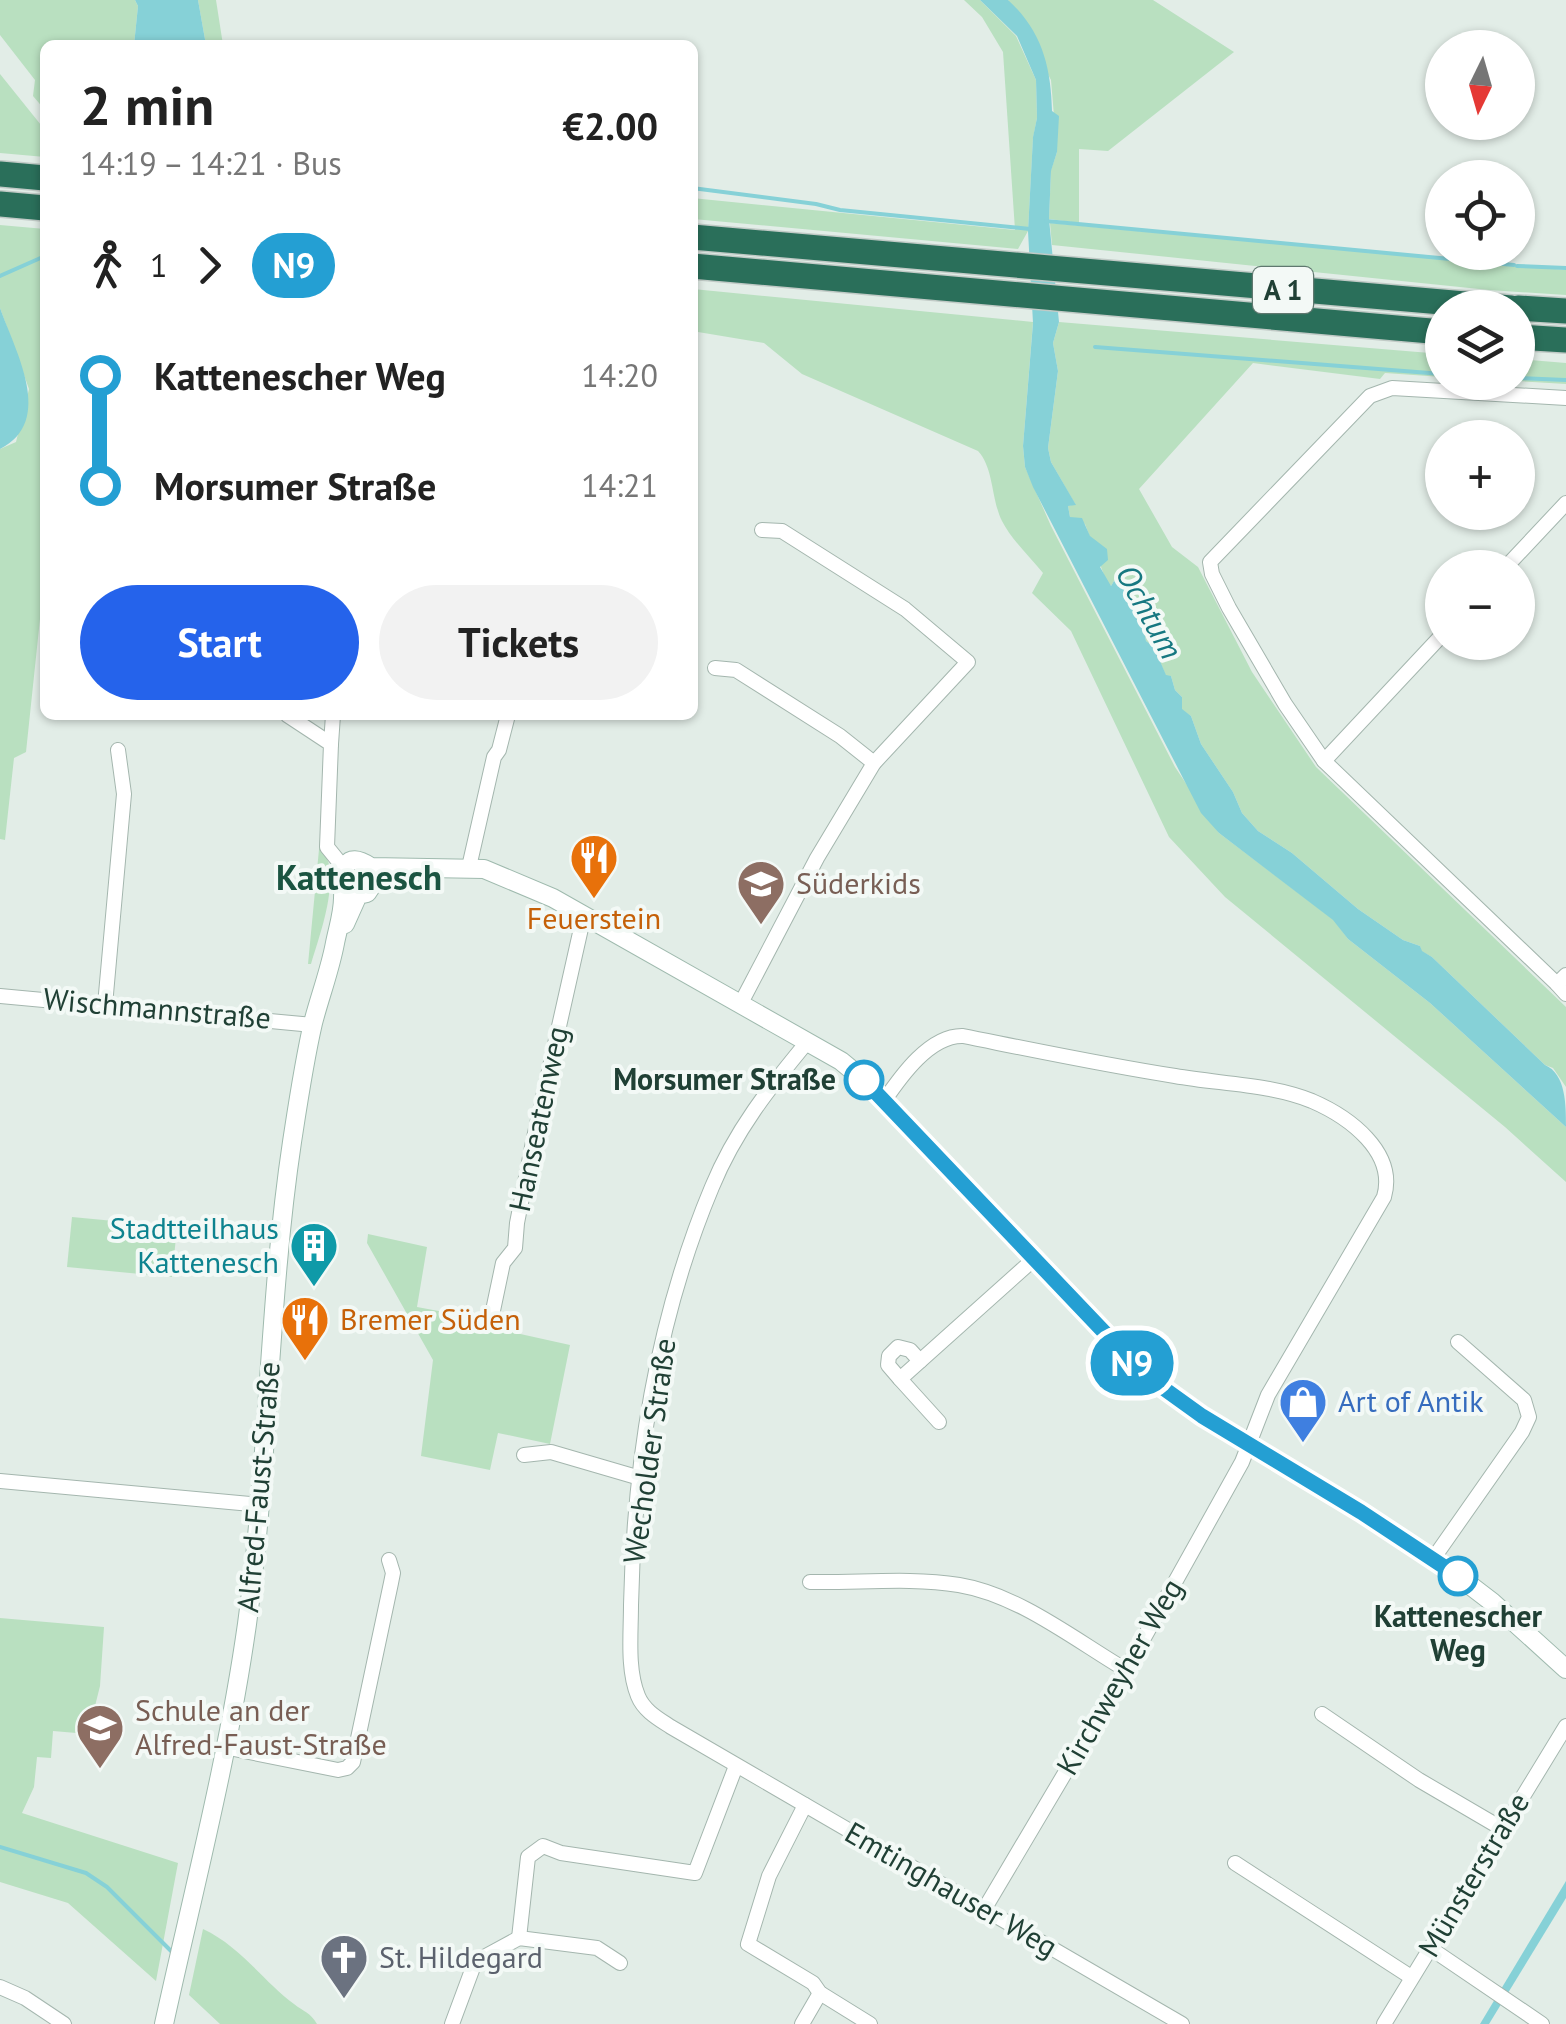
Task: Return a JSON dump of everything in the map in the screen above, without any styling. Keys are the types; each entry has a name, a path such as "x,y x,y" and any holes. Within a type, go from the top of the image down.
{"highway":[{"path":"0,174 40,178"},
{"path":"0,204 40,208"},
{"name":"A 1","path":"698,238 1425,301"},
{"name":"A 1","path":"698,267 1425,331"},
{"name":"A 1","path":"1535,309 1566,311"},
{"path":"1535,339 1566,340"}],"street":[{"path":"1563,984 1324,760 1285,704 1237,622 1212,574 1210,562 1370,396 1392,388 1566,398"},
{"path":"1522,550 1566,503"},
{"path":"741,1003 817,858 874,763 968,662 906,609 782,531 762,530"},
{"path":"1324,760 1425,652"},
{"path":"714,668 736,670 840,736 874,763"},
{"path":"294,720 331,744"},
{"path":"333,720 327,847 349,883"},
{"path":"469,867 494,757 507,720"},
{"path":"105,1005 124,794 118,750"},
{"path":"349,883 358,862 373,874 440,867 484,869 584,915 841,1062 884,1100 1145,1375 1202,1416 1433,1559 1492,1602 1566,1670"},
{"name":"Alfred-Faust-Straße","path":"164,2024 246,1627 262,1505 282,1223 313,1025 349,883 367,893 373,874"},
{"name":"Hanseatenweg","path":"492,1320 503,1263 515,1248 537,1123 584,915"},
{"name":"Wischmannstraße","path":"0,996 313,1025"},
{"path":"884,1100 935,1044 962,1036 1292,1094 1315,1102 1372,1144 1385,1170 1384,1197 1268,1394 1249,1444"},
{"name":"Wecholder Straße","path":"805,1805 653,1714 638,1697 631,1622 640,1478 676,1289 711,1189 736,1136 808,1041"},
{"path":"900,1379 1034,1260"},
{"path":"1433,1559 1522,1432 1528,1417 1524,1400 1458,1342"},
{"path":"920,1361 910,1350 898,1348 888,1356 888,1366 939,1422"},
{"name":"Kirchweyher Weg","path":"984,1908 1126,1670 1249,1444"},
{"path":"524,1455 551,1452 640,1478"},
{"path":"0,1482 262,1505"},
{"path":"224,1747 338,1770 353,1762 392,1584 389,1560"},
{"path":"810,1582 911,1581 962,1586 1016,1605 1126,1670"},
{"path":"1322,1714 1418,1780 1501,1828"},
{"name":"Münsterstraße","path":"1384,2024 1566,1726"},
{"path":"518,1938 528,1857 543,1846 695,1874 736,1766"},
{"path":"805,1805 769,1876 748,1944 813,1983 820,1994 872,2023"},
{"name":"Emtinghauser Weg","path":"805,1805 1182,2024"},
{"path":"1235,1862 1412,1978"},
{"path":"452,2024 475,1962 518,1938 597,1948 620,1962"},
{"path":"1430,1948 1542,2024"},
{"path":"0,1987 64,2024"},
{"path":"802,2024 820,1994"}],"green space":[{"path":"0,0 135,0 138,6 135,40 40,40 40,104 33,96 35,80 0,35"},
{"path":"198,0 216,0 222,40 205,40"},
{"path":"964,0 980,0 1016,36 1036,80 1037,118 1028,231 1018,249 698,219 698,199 1015,230 1003,52 982,17"},
{"path":"1008,0 1153,0 1234,52 1108,151 1079,149 1079,223 1049,219 1051,170 1057,152 1051,80"},
{"path":"0,74 40,124 40,157 0,153"},
{"path":"1050,223 1425,257 1425,270 1566,270 1566,295 1489,290 1052,245"},
{"path":"0,225 40,229 40,619 26,752 14,758 5,840 0,839 0,449 16,442 29,389 0,308"},
{"path":"698,289 1033,322 1023,446 1025,467 1051,526 1175,767 1219,833 1334,920 1348,939 1430,1003 1566,1127 1566,1182 1505,1127 1225,897 1169,837 1071,631 1032,593 1043,573 1002,521 987,466 978,451 802,374 764,343 698,332"},
{"path":"1059,322 1425,353 1425,376 1385,373 1380,379 1253,363 1139,489 1172,547 1198,567 1252,672 1316,767 1566,1007 1566,1087 1553,1068 1545,1065 1420,946 1403,940 1358,909 1292,853 1258,831 1242,813 1201,744 1191,716 1182,710 1182,697 1171,676 1166,676 1154,647 1146,641 1143,625 1136,618 1138,611 1123,587 1114,581 1111,586 1107,583 1085,524 1070,517 1068,506 1075,504 1051,462 1048,448 1058,371 1053,343"},
{"path":"1535,360 1566,363 1566,384 1535,382"},
{"path":"320,839 329,866 329,894 325,918 308,964"},
{"path":"72,1217 177,1227 172,1277 67,1267"},
{"path":"368,1234 427,1247 417,1307 487,1320 494,1328 570,1345 550,1444 498,1433 490,1470 421,1456 433,1360 367,1243"},
{"path":"0,1618 104,1627 100,1686 88,1734 53,1731 51,1758 37,1757 34,1787 22,1813 178,1863 156,1981 68,1903 0,1882"},
{"path":"203,1929 240,1954 317,2024 220,2024 189,1995"}],"water":[{"path":"135,0 198,0 205,40 135,40 138,6"},
{"path":"980,0 1008,0 1029,24 1047,65 1052,111 1059,116 1049,219 1059,322 1053,343 1058,371 1048,448 1051,462 1076,505 1068,506 1070,517 1082,518 1090,536 1107,549 1108,560 1100,567 1111,586 1114,581 1123,587 1138,611 1136,618 1143,625 1146,641 1154,647 1166,675 1171,676 1182,697 1182,709 1191,716 1201,744 1242,813 1258,831 1292,853 1358,909 1403,940 1420,946 1552,1069 1563,1091 1566,1127 1430,1003 1348,939 1333,920 1219,833 1201,813 1025,467 1023,446 1033,323 1028,231 1037,118 1036,80 1017,36"},
{"path":"0,308 21,364 29,403 26,421 17,437 0,449"},
{"path":"1566,1881 1566,1898 1489,2024 1480,2024"}],"waterway":[{"path":"698,189 840,210 1030,229"},
{"path":"1046,221 1425,257"},
{"path":"0,276 40,258"},
{"path":"1535,267 1566,268"},
{"path":"1095,347 1425,373"},
{"path":"1535,379 1566,380"},
{"path":"0,1847 86,1873 107,1887 174,1954"}],"bus line":[{"name":"N9","path":"864,1080 1145,1375 1202,1416 1458,1576"}],"place":[{"name":"Feuerstein","path":"594,900"},
{"name":"Süderkids","path":"761,926"},
{"name":"Morsumer Straße","path":"864,1080"},
{"name":"Stadtteilhaus Kattenesch","path":"314,1288"},
{"name":"Bremer Süden","path":"305,1362"},
{"name":"Art of Antik","path":"1303,1444"},
{"name":"Kattenescher Weg","path":"1458,1576"},
{"name":"Schule an der Alfred-Faust-Straße","path":"100,1770"},
{"name":"St. Hildegard","path":"344,2000"}],"district":[{"name":"Kattenesch","path":"359,878"}],"water label":[{"name":"Ochtum","path":"1149,612"}]}
